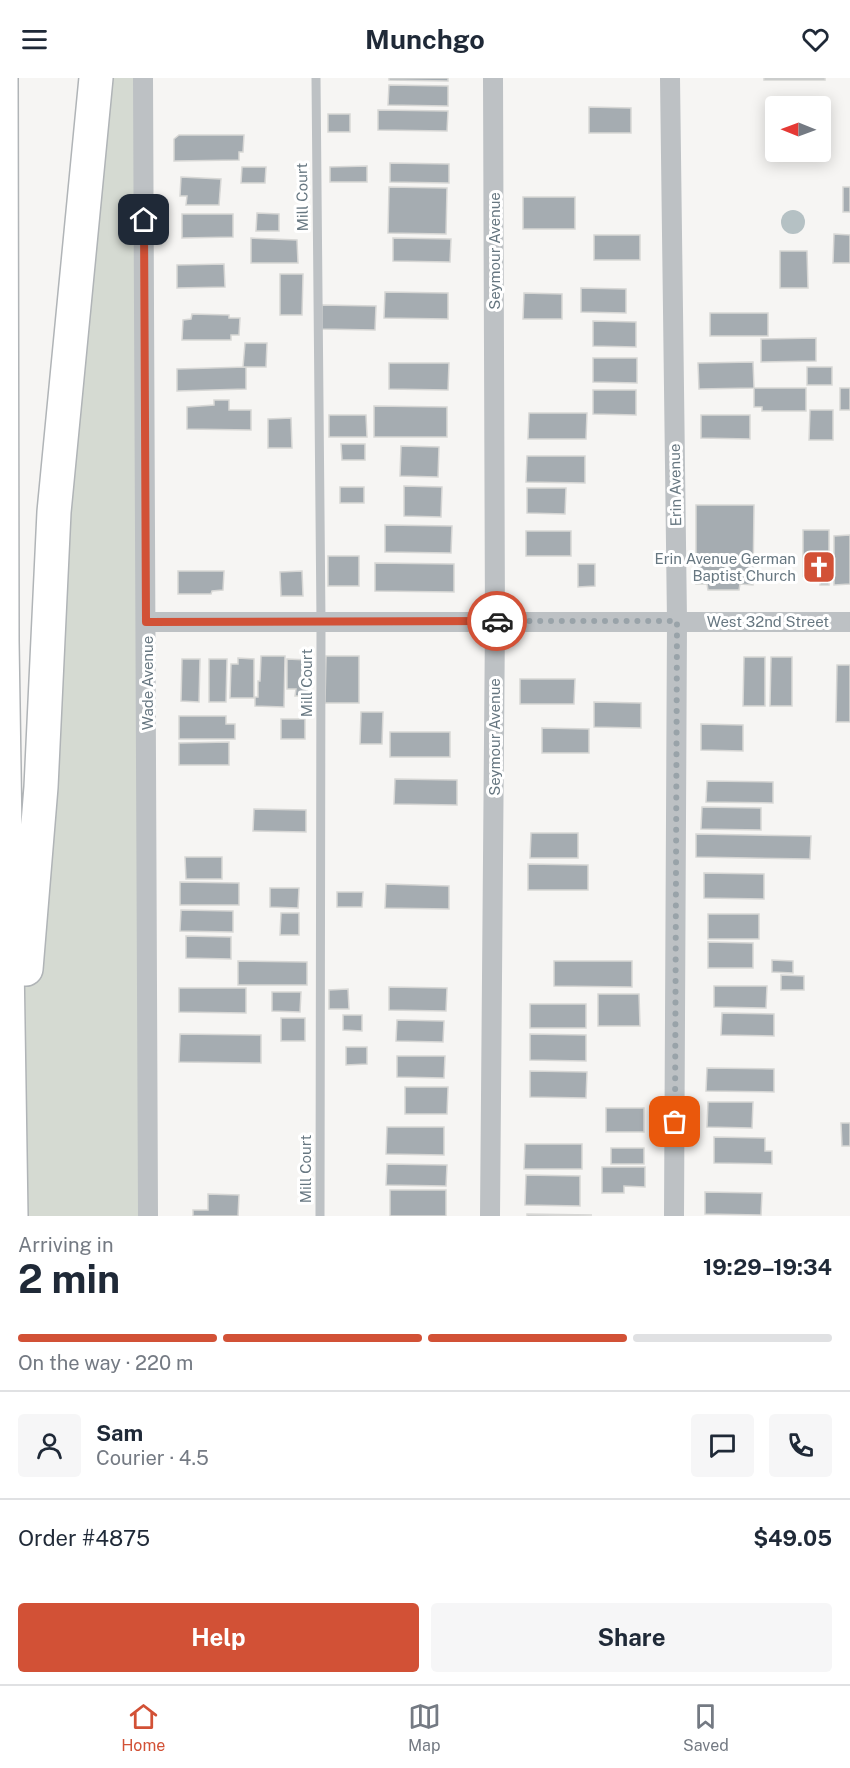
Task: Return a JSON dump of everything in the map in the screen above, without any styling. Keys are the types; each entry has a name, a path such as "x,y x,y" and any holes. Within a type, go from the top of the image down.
{"highway":[{"path":"1,78 2,641 10,1216"},
{"path":"10,1150 42,787 54,513 96,78"}],"street":[{"name":"Wade Avenue","path":"143,78 148,1216"},
{"name":"Seymour Avenue","path":"490,1216 495,621 493,78"},
{"name":"Erin Avenue","path":"670,78 677,621 674,1216"},
{"name":"West 32nd Street","path":"146,622 850,622"}],"lane":[{"name":"Mill Court","path":"316,78 321,622 320,1216"}],"shaded area":[{"path":"96,78 143,78 148,1216 11,1216 10,1150 41,787"},
{"path":"793,210 802,213 805,222 802,231 793,234 784,231 781,222 784,213"}],"building":[{"path":"389,78 448,78 448,81 389,80"},
{"path":"764,78 825,78 825,80 764,80"},
{"path":"389,85 448,86 448,106 388,105"},
{"path":"589,107 631,108 631,133 589,133"},
{"path":"378,110 448,111 447,131 378,130"},
{"path":"328,114 350,114 350,132 328,132"},
{"path":"179,135 244,135 243,152 239,152 239,160 174,161 174,139"},
{"path":"390,163 449,164 449,183 390,182"},
{"path":"367,166 367,182 330,182 330,167"},
{"path":"242,167 266,167 265,183 241,183"},
{"path":"181,177 221,179 219,205 186,205 187,196 180,196"},
{"path":"389,187 447,188 446,234 388,233"},
{"path":"843,187 850,187 850,212 843,212"},
{"path":"523,197 575,197 575,229 523,229"},
{"path":"257,213 279,214 279,231 256,231"},
{"path":"182,214 233,214 233,237 182,238"},
{"path":"834,234 850,235 850,263 833,263"},
{"path":"594,235 640,235 640,260 594,260"},
{"path":"251,238 297,240 298,263 251,263"},
{"path":"393,238 451,239 450,262 393,261"},
{"path":"780,251 807,251 808,288 780,288"},
{"path":"224,264 225,287 177,288 177,265"},
{"path":"280,274 303,274 302,315 280,315"},
{"path":"581,288 626,289 626,313 581,312"},
{"path":"385,292 448,293 448,319 384,318"},
{"path":"524,293 562,294 562,319 523,319"},
{"path":"322,305 376,306 375,330 322,329"},
{"path":"710,313 768,313 768,336 710,336"},
{"path":"192,314 229,315 229,318 240,318 239,335 231,335 231,340 182,340 183,320 191,319"},
{"path":"593,321 636,322 636,347 593,346"},
{"path":"816,338 816,361 761,362 761,339"},
{"path":"245,343 267,343 266,367 243,367"},
{"path":"593,358 637,358 637,383 593,382"},
{"path":"753,362 754,388 699,389 698,363"},
{"path":"389,363 449,363 448,390 389,389"},
{"path":"246,367 246,389 177,391 177,369"},
{"path":"807,367 832,367 832,385 807,385"},
{"path":"754,388 806,388 806,411 762,411 762,407 754,407"},
{"path":"840,388 850,388 850,410 840,410"},
{"path":"593,390 636,390 636,415 593,414"},
{"path":"214,400 229,400 229,410 251,410 251,430 187,429 187,407 214,405"},
{"path":"374,406 447,407 447,437 374,437"},
{"path":"810,410 833,410 833,440 809,440"},
{"path":"529,413 587,413 586,439 528,439"},
{"path":"329,415 366,415 367,437 329,437"},
{"path":"701,415 750,415 750,439 701,438"},
{"path":"291,418 292,448 268,448 268,419"},
{"path":"341,444 365,444 365,460 342,460"},
{"path":"401,446 439,447 438,477 400,476"},
{"path":"527,456 585,456 585,483 526,482"},
{"path":"404,486 442,487 441,517 404,516"},
{"path":"340,487 364,487 364,503 340,503"},
{"path":"527,488 566,488 565,514 527,513"},
{"path":"696,505 754,505 753,585 740,584 739,590 708,590 707,584 696,584"},
{"path":"385,525 452,526 451,553 385,552"},
{"path":"803,530 829,530 829,585 820,585 820,577 803,576"},
{"path":"526,531 571,531 571,556 526,556"},
{"path":"850,535 850,584 834,585 834,536"},
{"path":"328,556 359,556 359,586 328,586"},
{"path":"375,563 454,564 454,592 375,591"},
{"path":"578,564 595,564 595,586 578,587"},
{"path":"178,571 224,571 223,590 212,591 211,594 178,594"},
{"path":"302,571 303,596 281,596 280,572"},
{"path":"261,656 285,656 284,707 255,706 255,697 258,697 258,681 260,681"},
{"path":"326,656 359,656 359,703 325,703"},
{"path":"744,657 765,657 765,706 743,706"},
{"path":"771,657 792,657 792,706 770,706"},
{"path":"238,658 254,659 254,698 230,698 231,664 238,664"},
{"path":"182,659 200,659 199,702 181,701"},
{"path":"209,659 227,659 226,702 209,702"},
{"path":"287,659 308,660 307,696 295,696 296,689 287,689"},
{"path":"837,665 850,665 850,722 836,722"},
{"path":"520,679 575,679 574,704 520,704"},
{"path":"594,702 641,703 641,728 594,727"},
{"path":"361,712 383,712 382,744 360,744"},
{"path":"179,716 226,716 226,724 235,724 235,739 179,739"},
{"path":"281,719 305,719 305,739 281,739"},
{"path":"701,724 743,725 743,751 701,750"},
{"path":"542,728 589,729 589,753 542,753"},
{"path":"390,732 450,732 450,757 390,757"},
{"path":"229,742 229,765 179,765 179,743"},
{"path":"395,779 457,780 457,805 394,804"},
{"path":"707,781 773,782 773,803 706,802"},
{"path":"702,807 761,808 761,830 701,829"},
{"path":"254,809 306,810 306,832 253,831"},
{"path":"531,833 578,833 578,858 530,858"},
{"path":"696,834 811,836 810,859 696,857"},
{"path":"185,857 222,857 222,879 186,879"},
{"path":"528,864 588,865 588,890 528,890"},
{"path":"704,873 764,874 764,899 704,898"},
{"path":"180,882 239,883 239,905 180,905"},
{"path":"386,884 449,886 449,909 385,908"},
{"path":"270,888 299,888 298,908 270,907"},
{"path":"337,892 363,892 362,907 337,907"},
{"path":"181,910 233,911 233,932 180,931"},
{"path":"281,913 299,913 299,935 280,935"},
{"path":"708,914 759,914 759,939 708,939"},
{"path":"186,936 231,937 231,959 186,958"},
{"path":"708,942 753,943 753,968 708,968"},
{"path":"772,960 793,961 793,973 772,972"},
{"path":"238,961 307,962 307,985 238,985"},
{"path":"554,961 632,961 632,987 554,986"},
{"path":"781,975 804,976 804,990 781,990"},
{"path":"714,986 767,986 766,1008 714,1007"},
{"path":"389,987 447,988 446,1011 389,1010"},
{"path":"179,988 246,988 246,1013 179,1012"},
{"path":"348,989 349,1009 329,1009 329,990"},
{"path":"272,992 301,992 300,1012 272,1011"},
{"path":"598,994 639,994 640,1026 598,1026"},
{"path":"530,1004 586,1004 586,1028 530,1028"},
{"path":"722,1013 774,1014 774,1036 721,1035"},
{"path":"343,1015 362,1015 362,1031 343,1030"},
{"path":"281,1018 305,1018 305,1041 281,1041"},
{"path":"397,1020 444,1021 443,1042 396,1041"},
{"path":"180,1034 261,1035 261,1063 179,1062"},
{"path":"530,1034 586,1035 586,1061 530,1060"},
{"path":"346,1047 367,1047 367,1064 346,1065"},
{"path":"397,1056 445,1056 444,1078 397,1077"},
{"path":"707,1068 774,1069 774,1092 706,1091"},
{"path":"530,1071 587,1072 586,1098 530,1097"},
{"path":"405,1087 448,1087 447,1114 405,1114"},
{"path":"708,1102 753,1102 752,1128 707,1127"},
{"path":"606,1108 644,1108 644,1132 606,1132"},
{"path":"841,1123 850,1123 850,1146 842,1146"},
{"path":"387,1127 444,1127 444,1155 386,1154"},
{"path":"714,1137 765,1138 765,1151 772,1151 772,1164 714,1163"},
{"path":"525,1144 582,1144 582,1169 524,1169"},
{"path":"611,1148 644,1148 644,1164 611,1164"},
{"path":"387,1164 447,1165 446,1186 386,1185"},
{"path":"602,1167 645,1167 645,1187 624,1186 624,1193 602,1193"},
{"path":"526,1175 580,1176 580,1206 525,1205"},
{"path":"390,1190 446,1190 446,1216 390,1216"},
{"path":"705,1192 762,1193 761,1215 705,1214"},
{"path":"208,1194 239,1195 238,1216 193,1216 193,1210 208,1210"},
{"path":"527,1214 592,1215 527,1216"}],"way so far":[{"path":"497,621 677,621 675,1122"}],"place":[{"name":"Erin Avenue German Baptist Church","path":"819,567"}],"route":[{"path":"144,220 146,622 497,621"}]}
